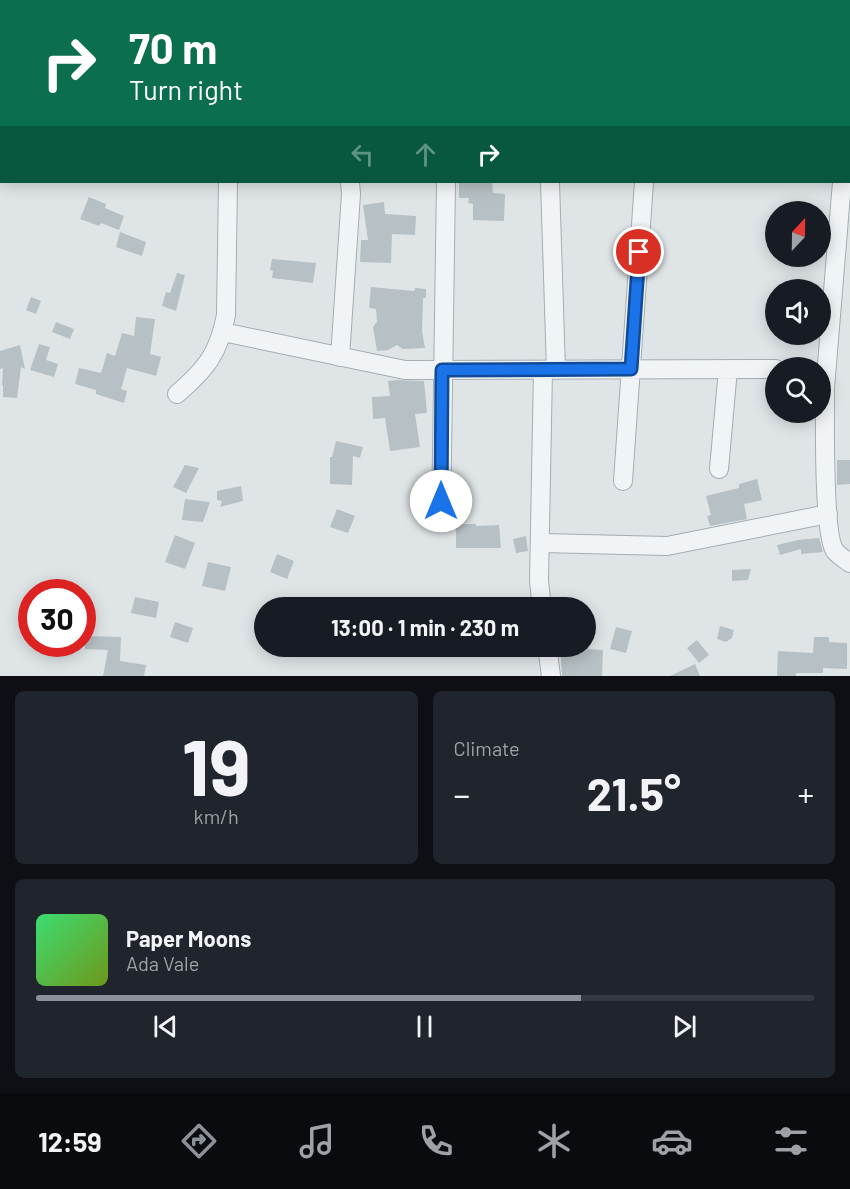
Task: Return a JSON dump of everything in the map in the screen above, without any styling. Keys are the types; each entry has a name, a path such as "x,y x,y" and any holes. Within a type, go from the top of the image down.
{"street":[{"path":"177,394 199,375 212,358 223,332 226,315 228,183"},
{"path":"340,357 350,183"},
{"path":"441,522 446,183"},
{"path":"541,597 539,581 549,370 549,183"},
{"path":"623,481 644,183"},
{"path":"824,357 842,183"},
{"path":"223,332 405,370 765,369"},
{"path":"719,469 728,369"},
{"path":"825,423 828,514 835,551 850,563"},
{"path":"541,543 667,546 828,514"},
{"path":"548,657 551,676"}],"building":[{"path":"459,183 492,183 493,193 505,194 504,221 473,220 473,204 468,203 469,198 459,198"},
{"path":"89,197 106,204 105,208 124,216 119,230 101,223 99,226 80,219"},
{"path":"384,202 385,214 416,216 415,235 392,234 391,263 360,262 361,240 368,240 363,205"},
{"path":"120,232 146,242 142,256 116,247"},
{"path":"272,259 316,263 313,283 272,278 273,271 270,270"},
{"path":"177,273 185,275 176,311 162,306 166,292 170,293"},
{"path":"371,287 414,291 415,288 426,289 426,298 423,298 422,331 425,348 403,349 397,345 388,350 377,351 373,327 377,322 376,309 369,308"},
{"path":"31,297 41,301 36,314 26,310"},
{"path":"136,317 155,319 150,354 161,357 156,376 127,368 121,389 127,391 124,403 96,394 96,390 75,384 79,368 101,373 107,353 115,356 122,333 134,336"},
{"path":"56,322 74,329 70,339 52,332"},
{"path":"39,344 50,347 46,360 58,364 54,377 30,370"},
{"path":"20,345 25,369 21,367 17,398 3,397 3,368 0,369 0,351"},
{"path":"388,381 424,381 427,413 415,414 420,447 390,451 385,418 373,419 372,397 390,396"},
{"path":"336,441 363,447 360,458 353,456 352,485 330,484 330,457 332,457"},
{"path":"837,460 850,460 850,484 837,485"},
{"path":"185,465 199,468 186,493 173,487"},
{"path":"757,479 762,500 744,504 747,519 710,526 707,516 711,515 706,496 739,488 739,484"},
{"path":"241,486 243,501 220,507 222,501 217,500 217,491"},
{"path":"185,499 210,502 203,522 182,520"},
{"path":"337,509 355,516 348,533 330,527"},
{"path":"456,524 499,525 501,548 456,548"},
{"path":"175,535 195,543 185,569 165,562"},
{"path":"526,536 528,551 516,553 513,539"},
{"path":"819,538 823,552 801,554 801,549 780,555 777,545 798,540"},
{"path":"277,554 294,561 287,579 270,572"},
{"path":"208,562 231,567 225,591 202,586"},
{"path":"751,569 748,580 732,581 732,570"},
{"path":"135,597 159,602 156,618 131,613"},
{"path":"175,622 193,628 188,643 170,637"},
{"path":"720,626 734,630 732,638 726,642 717,639"},
{"path":"616,627 632,631 626,653 610,649"},
{"path":"96,636 121,637 120,661 146,665 144,676 103,676 108,650 96,649"},
{"path":"814,637 829,637 829,642 847,643 847,669 823,668 823,673 777,676 778,651 813,653"},
{"path":"697,640 709,655 699,663 687,648"},
{"path":"596,650 603,650 602,676 562,676 561,657 596,657"},
{"path":"695,664 700,676 670,676"}],"route":[{"path":"441,501 442,370 631,369 639,252"}]}
